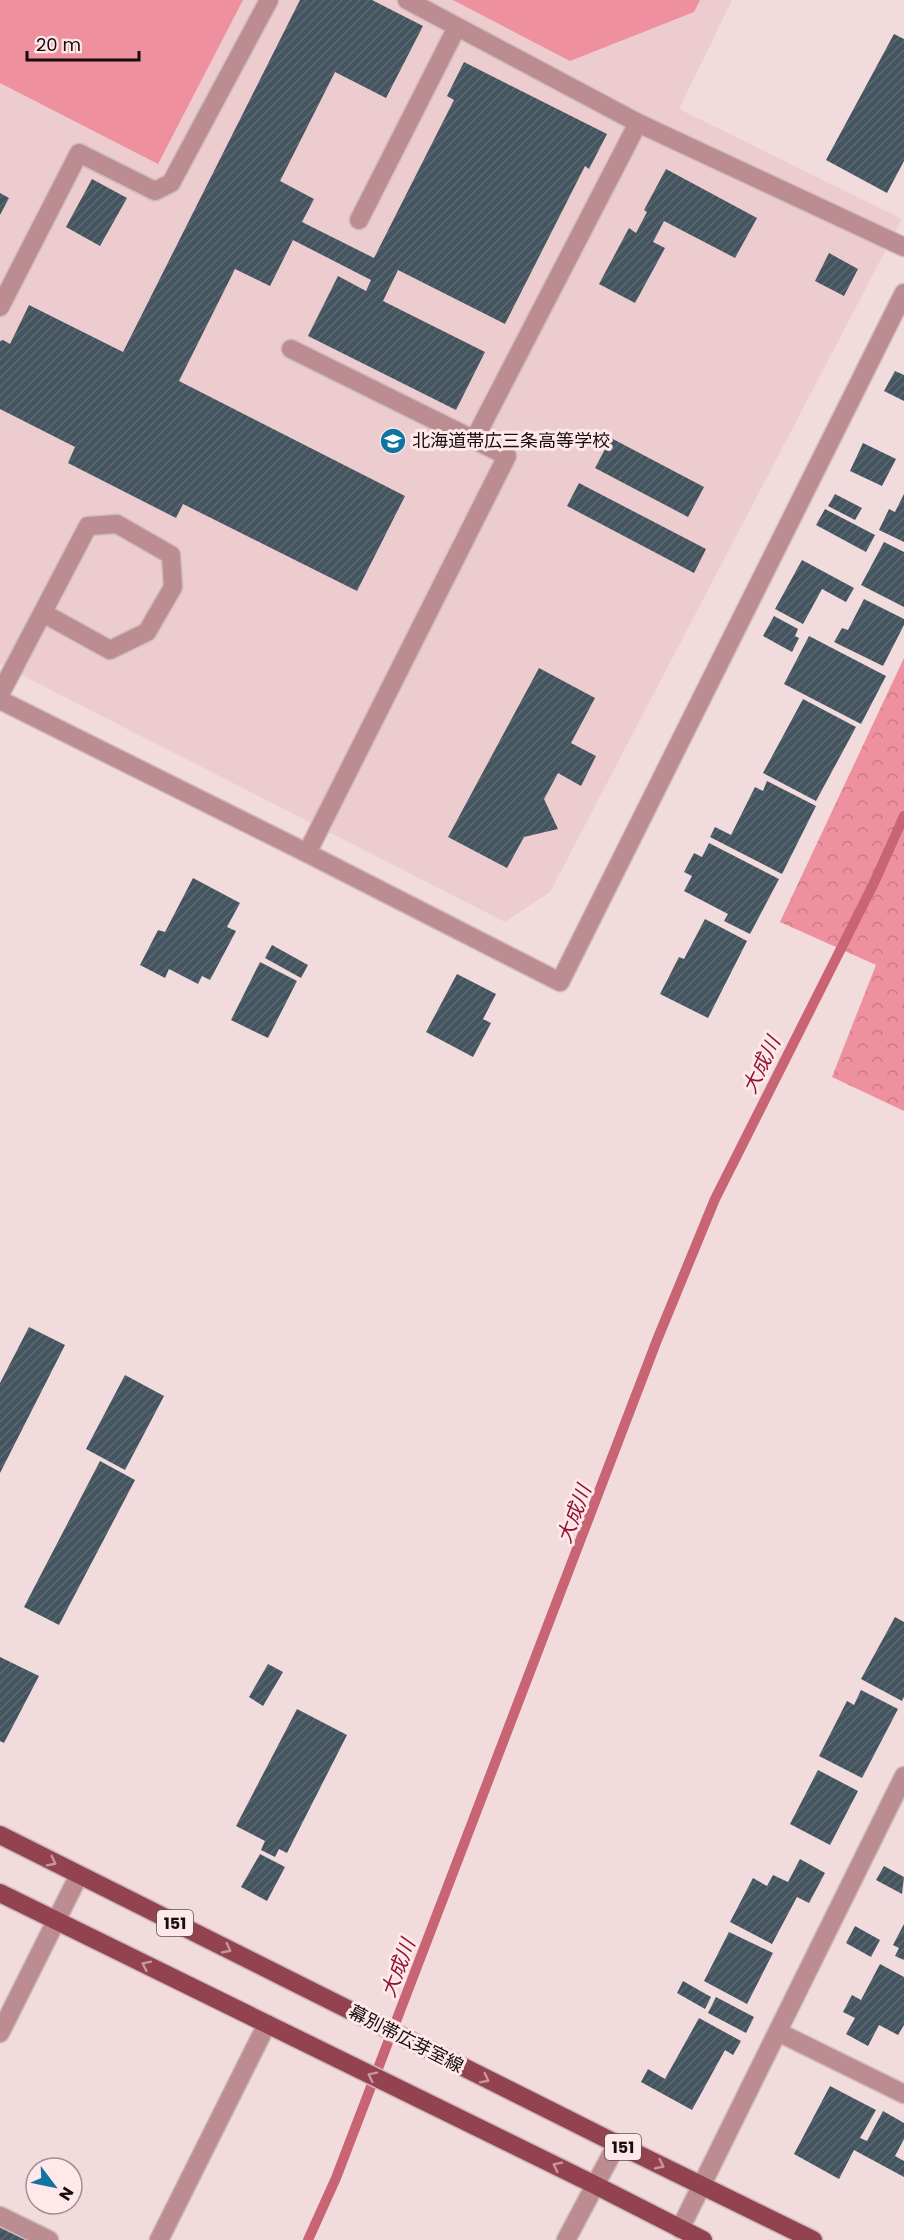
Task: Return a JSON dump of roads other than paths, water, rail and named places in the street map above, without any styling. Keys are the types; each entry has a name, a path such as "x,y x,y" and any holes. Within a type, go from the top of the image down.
{"main road":[{"name":"幕別帯広芽室線","path":"0,1835 813,2240"},
{"name":"151","path":"0,1893 703,2240"}],"street":[{"path":"0,307 79,153 155,191 171,183 269,0"},
{"path":"407,0 638,123 904,247"},
{"path":"359,220 457,27"},
{"path":"474,440 638,123"},
{"path":"0,700 560,982 904,293"},
{"path":"291,349 507,456 307,853"},
{"path":"0,694 88,526 117,524 171,555 173,587 147,632 110,650 43,613"},
{"path":"680,2229 904,1776"},
{"path":"0,2033 79,1875"},
{"path":"159,2240 267,2024"},
{"path":"778,2032 904,2094"},
{"path":"566,2240 617,2144"},
{"path":"0,2216 49,2240"}],"waterway":[{"name":"大成川","path":"308,2240 336,2178 657,1340 715,1199 874,883 904,816"}],"place":[{"name":"北海道帯広三条高等学校","path":"393,441"}]}
